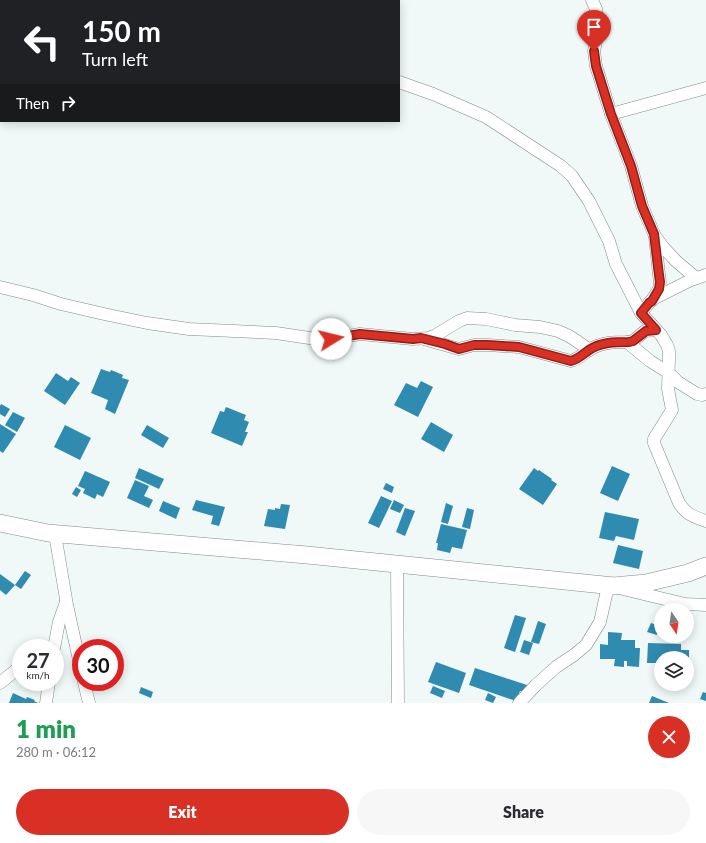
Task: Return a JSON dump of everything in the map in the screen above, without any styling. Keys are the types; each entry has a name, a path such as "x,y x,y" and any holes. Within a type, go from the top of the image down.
{"street":[{"path":"592,0 596,9 597,22 597,36 594,51 596,66 611,114 631,166 642,206 654,234 663,247 676,261 701,277"},
{"path":"400,82 433,94 486,118 561,166 572,176 588,201 609,241 616,264 641,313 664,339 669,351 668,389 672,410 654,439 654,443 679,504 692,516 706,521"},
{"path":"611,114 706,88"},
{"path":"652,301 659,289 660,282 654,234"},
{"path":"641,313 655,298 701,277"},
{"path":"0,287 104,314 147,323 189,329 276,333 316,339 331,339 360,334 413,339 433,337 459,321 467,318 486,319 515,325 540,327 569,336 590,350"},
{"path":"421,338 459,349 474,345 519,347 571,361 603,344 633,341 646,331 656,330"},
{"path":"627,342 650,361 669,373 678,382 696,394 706,394"},
{"path":"0,523 55,534 307,556 611,586 685,604 706,605"},
{"path":"55,534 75,639"},
{"path":"397,565 398,703"},
{"path":"611,586 646,583 688,573 706,566"},
{"path":"519,703 556,667 586,645 600,622 611,586"},
{"path":"55,639 59,622 67,601"},
{"path":"0,683 12,673"},
{"path":"46,703 48,691"},
{"path":"86,691 89,703"}],"building":[{"path":"101,369 110,372 111,370 123,375 122,378 129,380 115,414 105,409 108,400 91,393"},
{"path":"56,373 68,381 71,377 80,383 65,405 44,391"},
{"path":"421,381 433,387 418,417 394,405 406,383 417,388"},
{"path":"1,404 10,409 5,417 0,414"},
{"path":"226,407 246,415 244,420 249,422 245,432 248,432 242,446 211,433 220,411 224,412"},
{"path":"13,412 25,418 17,432 5,425"},
{"path":"431,422 453,435 444,452 421,439"},
{"path":"0,424 16,434 3,453 0,451"},
{"path":"65,425 91,438 80,460 54,447"},
{"path":"147,425 169,438 163,448 141,435"},
{"path":"612,466 630,474 618,501 600,493"},
{"path":"139,468 164,479 159,489 135,478"},
{"path":"534,468 552,479 551,480 557,484 543,505 519,489"},
{"path":"85,471 110,482 103,497 97,494 95,499 83,493 85,489 78,486"},
{"path":"135,480 149,486 144,496 153,500 149,508 127,498"},
{"path":"386,483 394,487 392,493 383,489"},
{"path":"76,487 81,490 77,497 72,494"},
{"path":"381,496 392,501 379,528 368,523"},
{"path":"196,500 225,507 219,526 211,524 213,516 192,510"},
{"path":"394,500 404,505 400,513 390,509"},
{"path":"163,501 180,508 176,519 159,511"},
{"path":"446,503 453,506 448,524 441,522"},
{"path":"281,504 290,505 285,529 264,526 268,509 280,509"},
{"path":"405,508 415,511 405,536 396,532"},
{"path":"467,508 474,510 470,529 462,527"},
{"path":"605,512 639,519 634,540 616,536 614,541 599,538"},
{"path":"441,524 467,530 462,549 452,547 450,553 437,550 438,543 436,543"},
{"path":"618,545 643,551 639,569 613,563"},
{"path":"25,571 31,575 21,589 15,585"},
{"path":"0,574 15,585 6,595 0,590"},
{"path":"515,615 526,618 515,652 504,648"},
{"path":"538,621 546,624 539,644 531,642"},
{"path":"651,623 654,624 654,634 647,632"},
{"path":"608,632 622,633 621,640 635,640 635,648 640,648 639,667 627,666 627,661 624,661 624,667 614,666 615,659 600,659 600,644 608,645"},
{"path":"524,640 533,643 529,655 520,652"},
{"path":"648,643 681,644 681,650 689,650 654,651 654,663 647,663"},
{"path":"436,662 466,673 459,693 428,682"},
{"path":"475,668 530,686 527,693 520,691 516,701 469,685"},
{"path":"433,686 445,691 442,698 430,693"},
{"path":"141,687 153,692 151,698 139,693"},
{"path":"703,692 706,693 706,701 700,699"},
{"path":"13,693 26,699 27,697 35,700 34,701 38,703 9,703"},
{"path":"488,693 496,697 493,703 485,700"},
{"path":"652,696 669,703 649,703"}],"route":[{"path":"331,339 360,334 413,339 421,338 459,349 474,345 519,347 571,361 577,359 597,346 614,342 633,341 648,330 656,330 641,313 652,301 659,289 660,282 654,234 642,206 631,166 611,114 596,66 594,51"}]}
